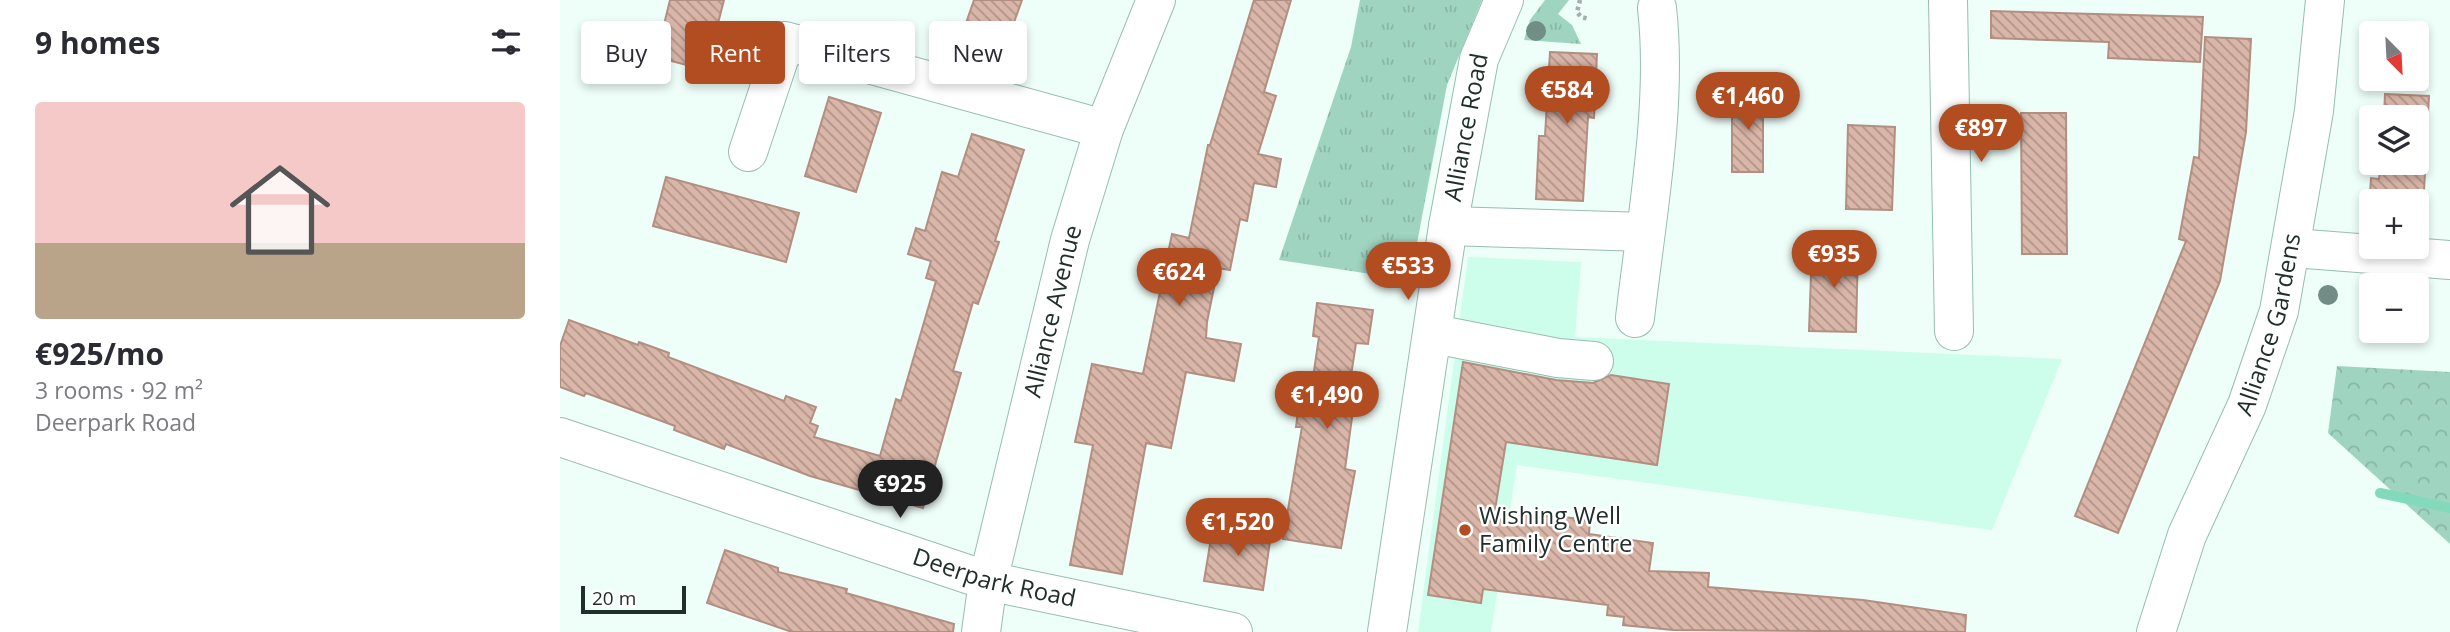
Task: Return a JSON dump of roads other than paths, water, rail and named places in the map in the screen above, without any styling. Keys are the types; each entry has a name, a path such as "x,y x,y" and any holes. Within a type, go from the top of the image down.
{"street":[{"name":"Alliance Avenue","path":"981,632 988,581 1070,240 1104,129 1156,0"},
{"name":"Alliance Road","path":"1387,632 1414,443 1434,334 1448,226 1479,59 1504,0"},
{"path":"1948,0 1954,331"},
{"name":"Alliance Gardens","path":"2156,632 2187,535 2255,382 2280,311 2293,248 2314,111 2325,0"},
{"path":"1635,318 1658,107 1660,38 1657,8"},
{"path":"748,152 785,41 1104,129"},
{"path":"1448,226 1645,232"},
{"path":"2293,248 2450,260"},
{"path":"1434,334 1558,358 1594,361"},
{"name":"Deerpark Road","path":"560,437 988,581 1233,632"}],"waterway":[{"path":"2380,493 2450,508"}],"place":[{"name":"Wishing Well Family Centre","path":"1465,530"}]}
